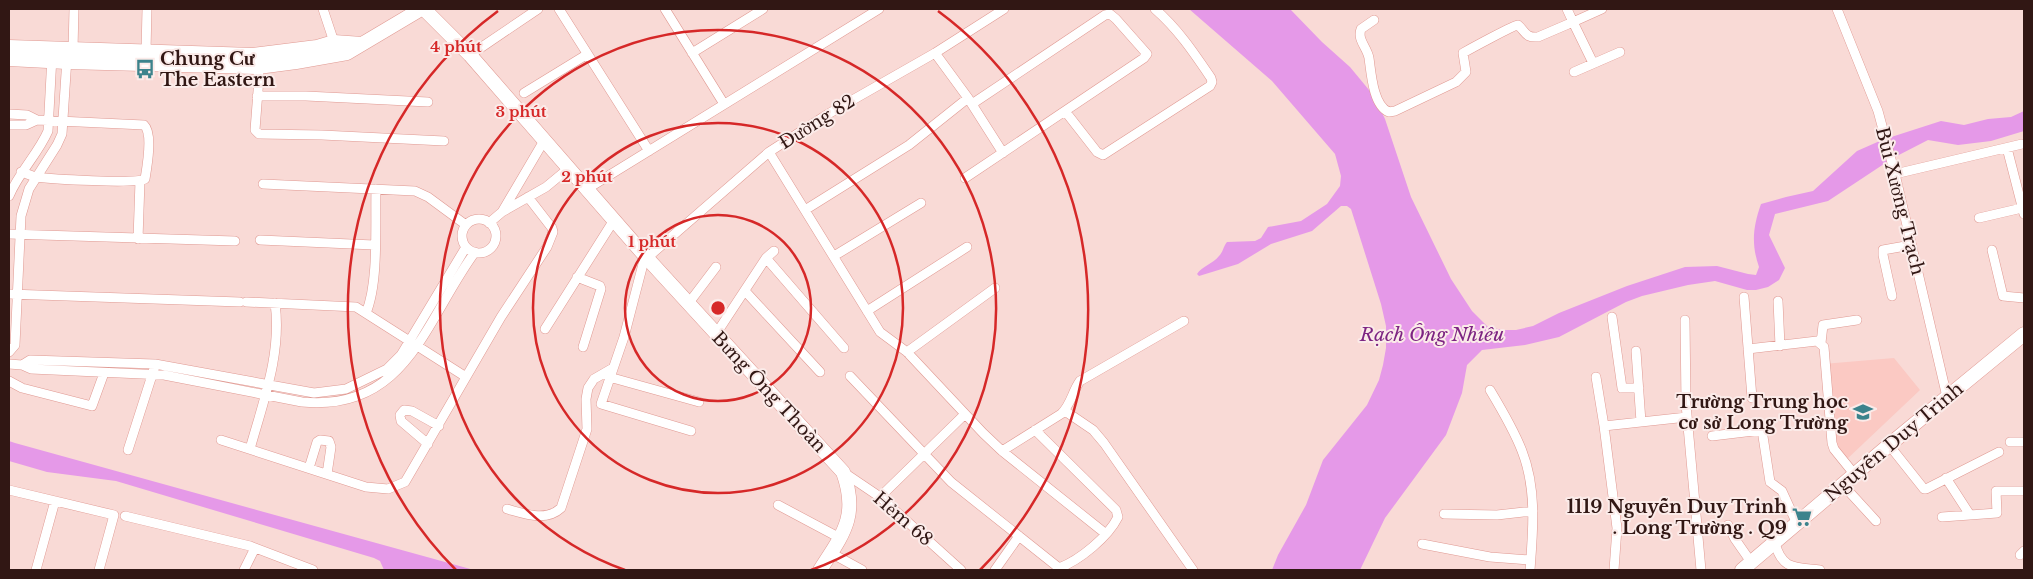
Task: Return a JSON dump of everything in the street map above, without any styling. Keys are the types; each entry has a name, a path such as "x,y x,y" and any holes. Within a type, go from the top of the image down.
{"street":[{"path":"9,352 16,345 13,295 24,202 36,177 57,145 63,122 74,9"},
{"path":"146,51 147,9"},
{"path":"323,9 336,48"},
{"path":"9,59 69,53 146,51 253,55 336,48 362,44 422,9"},
{"name":"Bưng Ông Thoàn","path":"422,9 470,55 688,304 843,472 849,490 851,505 846,526 820,570"},
{"path":"470,55 538,9"},
{"path":"559,9 648,151"},
{"path":"665,9 724,104"},
{"path":"692,53 763,9"},
{"path":"587,189 879,9"},
{"name":"Đường 82","path":"647,258 769,152 828,114 936,53 1004,9"},
{"path":"1065,111 1097,152 1103,154 1210,86 1211,78 1186,41 1175,27 1155,9"},
{"path":"1567,9 1593,64"},
{"path":"1374,20 1361,28 1360,38 1369,57 1372,82 1382,106 1389,112 1395,111 1456,82 1466,72 1463,54 1515,25 1520,26 1527,37 1538,38 1602,9"},
{"name":"Bùi Xương Trạch","path":"1837,9 1870,87 1894,170 1947,397"},
{"path":"805,210 908,145 970,101 1105,15 1110,14 1145,49 1147,54 1144,58 965,178"},
{"path":"9,47 52,55"},
{"path":"69,53 258,66 312,60 336,48"},
{"path":"1574,72 1620,52"},
{"path":"936,53 970,101 1003,153"},
{"path":"524,93 586,54"},
{"path":"9,196 21,172 44,140 49,121 52,55"},
{"path":"258,66 255,130 259,134 444,141"},
{"path":"257,96 306,96 428,102"},
{"path":"9,114 28,115 37,120 146,127 148,162 145,179 140,181 36,177 21,172"},
{"path":"9,125 26,126 37,120"},
{"path":"502,212 545,139"},
{"path":"1894,170 2022,144"},
{"path":"1979,218 2023,210 2007,148"},
{"path":"769,152 880,332 907,352 1002,451 1106,534"},
{"path":"489,222 502,212 546,186 569,168"},
{"path":"138,238 140,181"},
{"path":"262,184 415,191 428,197 466,225"},
{"path":"366,313 371,300 376,189"},
{"path":"221,440 366,487 388,489 405,482 501,317 547,247 553,232 546,219 528,197"},
{"path":"834,256 921,203"},
{"path":"478,219 489,222 495,232 494,243 486,251 475,252 466,247 462,237 466,225 478,219"},
{"path":"545,329 614,220"},
{"path":"9,234 235,242"},
{"path":"260,240 374,244"},
{"path":"1892,296 1883,250 1912,245"},
{"path":"9,364 22,365 31,369 164,375 321,404 359,395 377,387 403,366 466,247"},
{"path":"867,311 967,247"},
{"path":"1992,250 2003,296 2024,298"},
{"path":"716,334 766,258 774,251"},
{"path":"22,365 30,360 155,364 314,393 346,389 387,369 413,344 475,252"},
{"path":"647,258 643,264 624,337 601,401 603,406 691,431"},
{"path":"766,258 844,348"},
{"path":"688,304 716,267"},
{"path":"577,276 600,286 601,289 594,317 583,347"},
{"path":"907,352 996,288"},
{"path":"745,291 820,372"},
{"path":"13,295 356,307 466,377"},
{"path":"1744,297 1752,398"},
{"path":"1778,301 1780,346"},
{"path":"250,449 268,385 278,339 275,303"},
{"path":"1612,317 1622,388 1639,388"},
{"path":"1684,320 1687,417 1701,570"},
{"path":"1855,475 1834,449 1832,443 1824,347 1821,343 1822,325 1857,320"},
{"path":"1002,451 1065,411 1080,381 1184,321"},
{"name":"Nguyễn Duy Trinh","path":"1747,566 2024,334"},
{"path":"1748,349 1817,341 1821,343"},
{"path":"1636,351 1642,422"},
{"path":"128,450 155,364"},
{"path":"507,509 546,516 555,514 561,508 587,429 586,399 588,388 594,379 611,372 698,402"},
{"path":"9,381 22,388 92,406 104,373"},
{"path":"850,376 951,482 1059,568 1074,560 1106,534 1118,517 1116,510 1035,430"},
{"path":"1596,377 1617,528 1614,570"},
{"path":"1490,390 1513,429 1527,466 1533,511 1530,570"},
{"path":"428,444 401,421 400,415 404,410 412,411 438,426"},
{"path":"1065,411 1093,430 1104,443 1190,569"},
{"path":"880,497 965,414"},
{"path":"1604,426 1687,417"},
{"path":"1712,436 1762,430 1770,482 1782,491 1796,524"},
{"path":"309,468 317,442 320,440 329,441 331,447 327,474"},
{"path":"2010,442 2024,442"},
{"path":"1890,445 1926,489 1999,452"},
{"name":"Hẻm 68","path":"843,472 880,497 961,570"},
{"path":"1946,478 1970,515"},
{"path":"1843,485 1876,521"},
{"path":"9,490 114,515 99,570"},
{"path":"1942,517 1997,513 1996,491 2024,491"},
{"path":"36,570 55,501"},
{"path":"778,505 840,538"},
{"path":"1444,514 1497,515 1533,511"},
{"path":"125,516 255,548 313,570"},
{"path":"1728,525 1747,566"},
{"path":"995,570 1019,536"},
{"path":"1775,543 1778,554 1786,564 1820,570"},
{"path":"1422,544 1490,557 1530,560"},
{"path":"244,570 255,548"},
{"path":"831,553 862,570"}],"shaded area":[{"name":"Trường Trung học cơ sở Long Trường","path":"1894,358 1920,390 1846,460 1831,440 1823,364"}],"water":[{"name":"Rạch Ông Nhiêu","path":"1189,9 1290,9 1350,67 1374,96 1385,119 1411,197 1451,279 1472,311 1488,327 1503,330 1516,330 1533,326 1559,313 1627,286 1685,267 1717,266 1756,275 1759,267 1756,259 1754,236 1761,204 1813,191 1857,151 1882,140 1941,121 1964,125 1988,119 2011,117 2024,111 2024,131 1991,141 1958,145 1928,140 1893,158 1828,201 1775,214 1769,235 1785,268 1779,280 1768,287 1747,290 1715,281 1688,285 1642,296 1626,302 1559,337 1525,345 1482,350 1467,365 1462,393 1446,435 1385,518 1360,570 1272,570 1278,555 1306,505 1323,460 1367,405 1379,380 1386,348 1386,326 1381,304 1351,209 1347,206 1341,206 1312,231 1271,244 1238,264 1199,276 1197,274 1217,259 1227,242 1255,241 1261,238 1268,227 1301,221 1327,204 1340,186 1341,176 1335,154 1272,81"},
{"path":"9,441 474,570 384,570 380,561 374,558 116,481 47,472 9,461"}],"place":[{"name":"Chung Cư The Eastern","path":"145,69"},
{"name":"Trường Trung học cơ sở Long Trường","path":"1863,412"},
{"name":"1119 Nguyễn Duy Trinh . Long Trường . Q9","path":"1802,517"}]}
